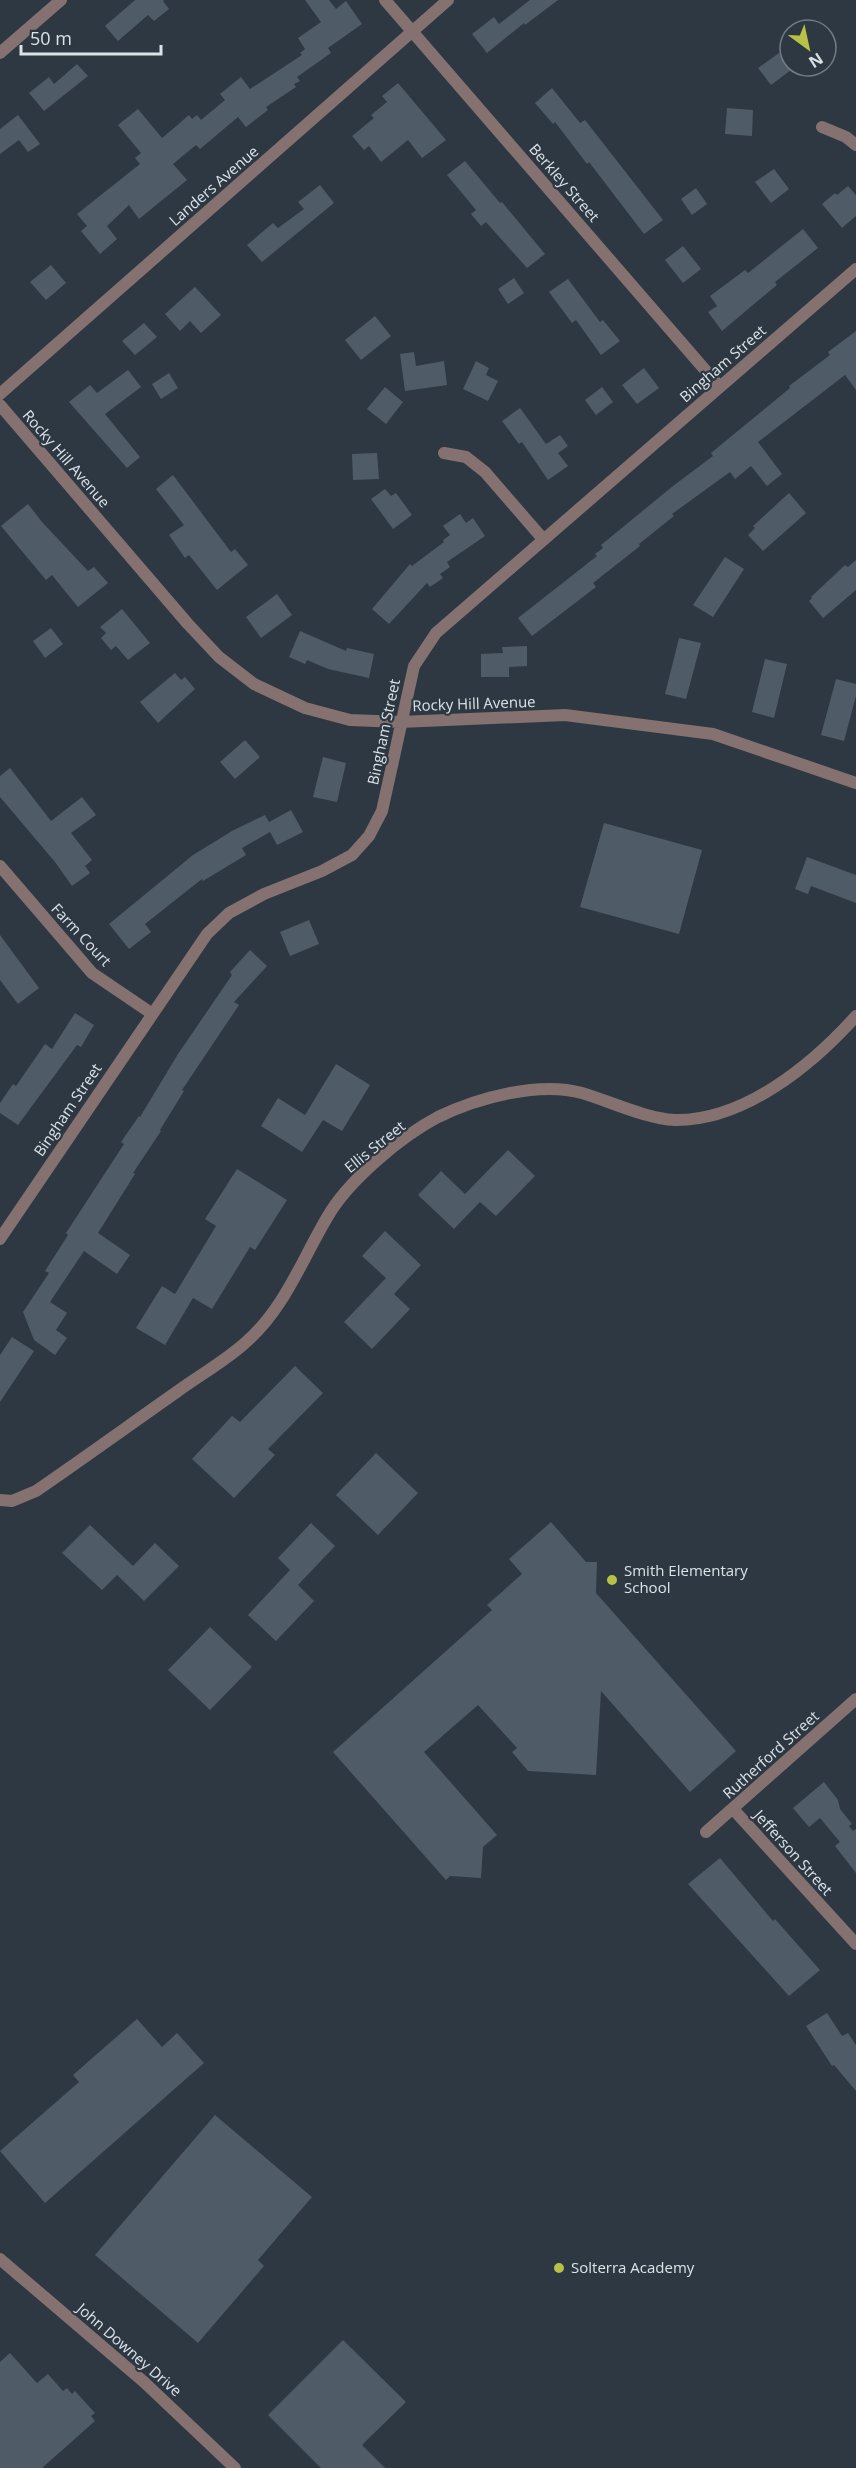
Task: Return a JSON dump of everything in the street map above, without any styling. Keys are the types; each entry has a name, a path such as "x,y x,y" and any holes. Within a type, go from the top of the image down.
{"street":[{"path":"0,53 61,0"},
{"name":"Berkley Street","path":"385,0 719,386"},
{"name":"Landers Avenue","path":"0,394 448,0"},
{"path":"822,127 846,137 856,145"},
{"name":"Bingham Street","path":"2,1232 207,934 229,913 264,894 322,871 352,855 369,836 382,811 414,666 436,633 856,269"},
{"name":"Rocky Hill Avenue","path":"0,405 219,657 254,684 305,708 350,720 400,722 565,715 713,734 856,783"},
{"path":"444,453 466,457 485,472 543,539"},
{"name":"Farm Court","path":"0,866 92,973 152,1012"},
{"name":"Ellis Street","path":"0,1500 12,1501 36,1491 246,1343 284,1299 332,1210 352,1184 388,1151 437,1118 486,1098 531,1089 579,1092 622,1107 674,1120 722,1114 776,1086 827,1048 856,1016"},
{"name":"Rutherford Street","path":"706,1832 856,1699"},
{"name":"Jefferson Street","path":"733,1809 856,1944"},
{"name":"John Downey Drive","path":"0,2259 152,2389 235,2468"}],"building":[{"path":"135,0 164,0 169,9 154,21 148,15 118,41 105,26"},
{"path":"305,0 329,0 336,9 346,1 362,24 328,48 331,53 297,77 300,81 294,84 296,87 266,107 268,110 246,127 238,117 200,149 196,145 173,164 187,180 139,219 129,205 107,226 117,239 100,254 81,231 87,226 77,214 140,164 135,158 141,153 118,125 138,109 162,138 189,115 192,119 197,115 201,120 225,100 220,94 241,77 250,89 302,55 300,53 305,49 298,38 321,22"},
{"path":"530,0 558,0 525,25 524,23 487,53 472,34 494,17 499,24"},
{"path":"778,54 778,78 780,78 771,85 758,68"},
{"path":"77,64 88,76 44,111 29,93 49,77 54,84"},
{"path":"398,83 446,140 422,158 408,140 381,162 369,146 364,150 352,136 374,118 371,115 387,102 382,96"},
{"path":"552,88 580,123 585,120 663,220 644,234 589,162 587,164 555,122 553,124 535,103"},
{"path":"727,108 753,110 752,136 725,134"},
{"path":"18,115 40,144 28,152 19,140 0,154 0,129"},
{"path":"465,161 545,254 527,268 486,222 481,226 471,214 476,210 447,175"},
{"path":"774,169 789,189 771,203 755,182"},
{"path":"320,185 334,203 262,262 247,245 273,223 278,228 304,209 298,202"},
{"path":"848,186 856,195 856,216 842,228 822,204"},
{"path":"696,188 707,204 692,215 681,199"},
{"path":"803,229 818,248 775,282 777,285 722,331 708,312 717,306 710,296 745,270 748,273"},
{"path":"683,246 701,269 683,283 665,260"},
{"path":"51,265 66,283 46,300 30,282"},
{"path":"514,278 524,293 508,304 498,289"},
{"path":"568,279 600,322 603,320 620,341 601,355 576,320 572,323 549,292"},
{"path":"195,287 221,315 201,333 190,321 180,331 165,314"},
{"path":"375,316 391,336 361,360 345,340"},
{"path":"144,323 157,337 135,355 122,341"},
{"path":"856,331 856,390 845,375 758,442 782,474 767,486 751,466 735,479 730,472 672,514 674,516 639,544 640,546 593,583 596,587 532,636 518,618 597,556 595,554 603,548 601,545 713,456 711,453 790,388 789,386 830,355 828,352"},
{"path":"414,352 416,366 444,361 447,385 405,391 400,354"},
{"path":"476,361 489,368 486,375 498,381 488,401 463,389"},
{"path":"644,368 659,388 637,404 622,385"},
{"path":"128,370 141,387 105,414 140,457 127,468 69,402 90,385 97,393"},
{"path":"169,373 178,388 161,399 152,384"},
{"path":"385,387 403,402 386,424 367,409"},
{"path":"602,387 613,402 596,415 585,400"},
{"path":"520,408 546,444 560,435 568,446 558,453 568,466 548,480 522,442 519,444 502,421"},
{"path":"377,453 379,479 353,480 352,454"},
{"path":"173,475 231,552 235,549 248,565 217,590 189,555 185,558 169,535 184,525 156,489"},
{"path":"385,489 391,496 396,493 412,515 393,529 371,499"},
{"path":"789,493 806,513 763,551 748,535 755,528 753,526"},
{"path":"28,504 88,571 94,567 108,583 78,607 52,575 46,580 1,526"},
{"path":"460,514 466,523 473,518 485,536 447,562 450,567 440,574 443,578 430,587 427,583 389,624 372,609 410,564 412,566 444,542 443,540 450,535 443,526"},
{"path":"725,557 744,569 713,617 693,605"},
{"path":"856,560 856,590 823,618 809,601 811,597 845,565 848,567"},
{"path":"277,594 292,615 261,638 246,617"},
{"path":"122,609 150,643 128,660 116,646 111,650 101,638 106,633 100,627"},
{"path":"51,628 63,644 45,658 33,641"},
{"path":"300,631 346,651 347,648 374,654 369,678 328,669 307,660 305,664 289,657"},
{"path":"679,638 701,643 686,699 665,694"},
{"path":"527,646 527,666 509,667 509,677 481,677 481,654 503,653 502,647"},
{"path":"765,659 787,664 774,718 752,712"},
{"path":"175,673 181,680 185,677 195,689 158,723 140,702"},
{"path":"836,679 856,684 856,696 844,741 821,735"},
{"path":"245,740 260,757 235,779 220,762"},
{"path":"323,757 346,763 337,802 313,797"},
{"path":"10,768 51,821 82,797 96,815 71,833 92,860 85,866 90,873 72,886 55,862 0,797 0,776"},
{"path":"291,810 303,832 277,845 270,832 242,848 246,855 203,881 202,879 145,924 151,932 129,949 109,924 193,855 232,831 265,815 269,822"},
{"path":"604,823 702,850 679,934 580,907"},
{"path":"807,857 856,875 856,903 811,886 808,894 795,889"},
{"path":"309,920 319,944 290,956 280,932"},
{"path":"0,935 39,988 18,1004 0,980"},
{"path":"250,950 267,966 234,1002 239,1005 182,1090 184,1091 161,1131 98,1233 130,1255 117,1274 84,1251 50,1302 67,1313 56,1330 67,1338 55,1355 34,1340 23,1312 49,1273 45,1271 68,1235 66,1233 124,1144 121,1142 140,1117 178,1054 232,975 230,972"},
{"path":"75,1013 94,1025 81,1047 77,1045 18,1125 0,1113 0,1103 13,1084 16,1086 45,1044 52,1049"},
{"path":"336,1064 370,1085 342,1131 323,1120 302,1152 261,1126 278,1098 305,1115"},
{"path":"508,1150 535,1176 496,1216 480,1202 454,1229 418,1195 441,1171 465,1194"},
{"path":"237,1169 287,1200 255,1250 250,1247 212,1309 193,1298 165,1345 136,1328 162,1286 175,1294 216,1226 205,1219"},
{"path":"385,1231 421,1265 394,1294 410,1309 372,1349 344,1322 386,1278 362,1256"},
{"path":"12,1337 34,1351 0,1402 0,1355"},
{"path":"295,1366 323,1393 268,1449 275,1455 234,1498 192,1459 232,1416 240,1422"},
{"path":"376,1453 418,1493 378,1535 336,1495"},
{"path":"551,1522 586,1562 597,1562 596,1593 736,1751 690,1792 601,1691 596,1775 528,1771 512,1752 517,1748 478,1705 424,1752 497,1835 483,1847 481,1878 450,1876 446,1880 333,1752 492,1610 487,1605 522,1574 509,1559"},
{"path":"311,1523 335,1546 298,1585 314,1601 276,1641 248,1615 290,1570 278,1558"},
{"path":"90,1525 133,1566 155,1543 179,1566 144,1601 117,1575 102,1590 62,1553"},
{"path":"210,1627 252,1667 210,1710 168,1670"},
{"path":"824,1782 852,1824 849,1826 853,1831 856,1829 856,1873 835,1846 840,1842 820,1818 809,1827 793,1808"},
{"path":"720,1858 773,1921 775,1919 820,1970 789,1996 688,1884"},
{"path":"827,2013 842,2036 848,2033 856,2045 856,2091 834,2065 832,2066 806,2026"},
{"path":"137,2019 162,2047 177,2033 204,2063 45,2203 0,2151 79,2082 73,2075"},
{"path":"215,2115 312,2197 258,2260 264,2266 198,2343 95,2255"},
{"path":"343,2340 406,2402 362,2445 385,2468 321,2468 268,2415"},
{"path":"10,2353 37,2383 48,2374 63,2391 67,2388 72,2394 75,2391 95,2413 91,2416 95,2421 42,2468 0,2468 0,2362"}],"place":[{"name":"Smith Elementary School","path":"612,1580"},
{"name":"Solterra Academy","path":"559,2268"}]}
